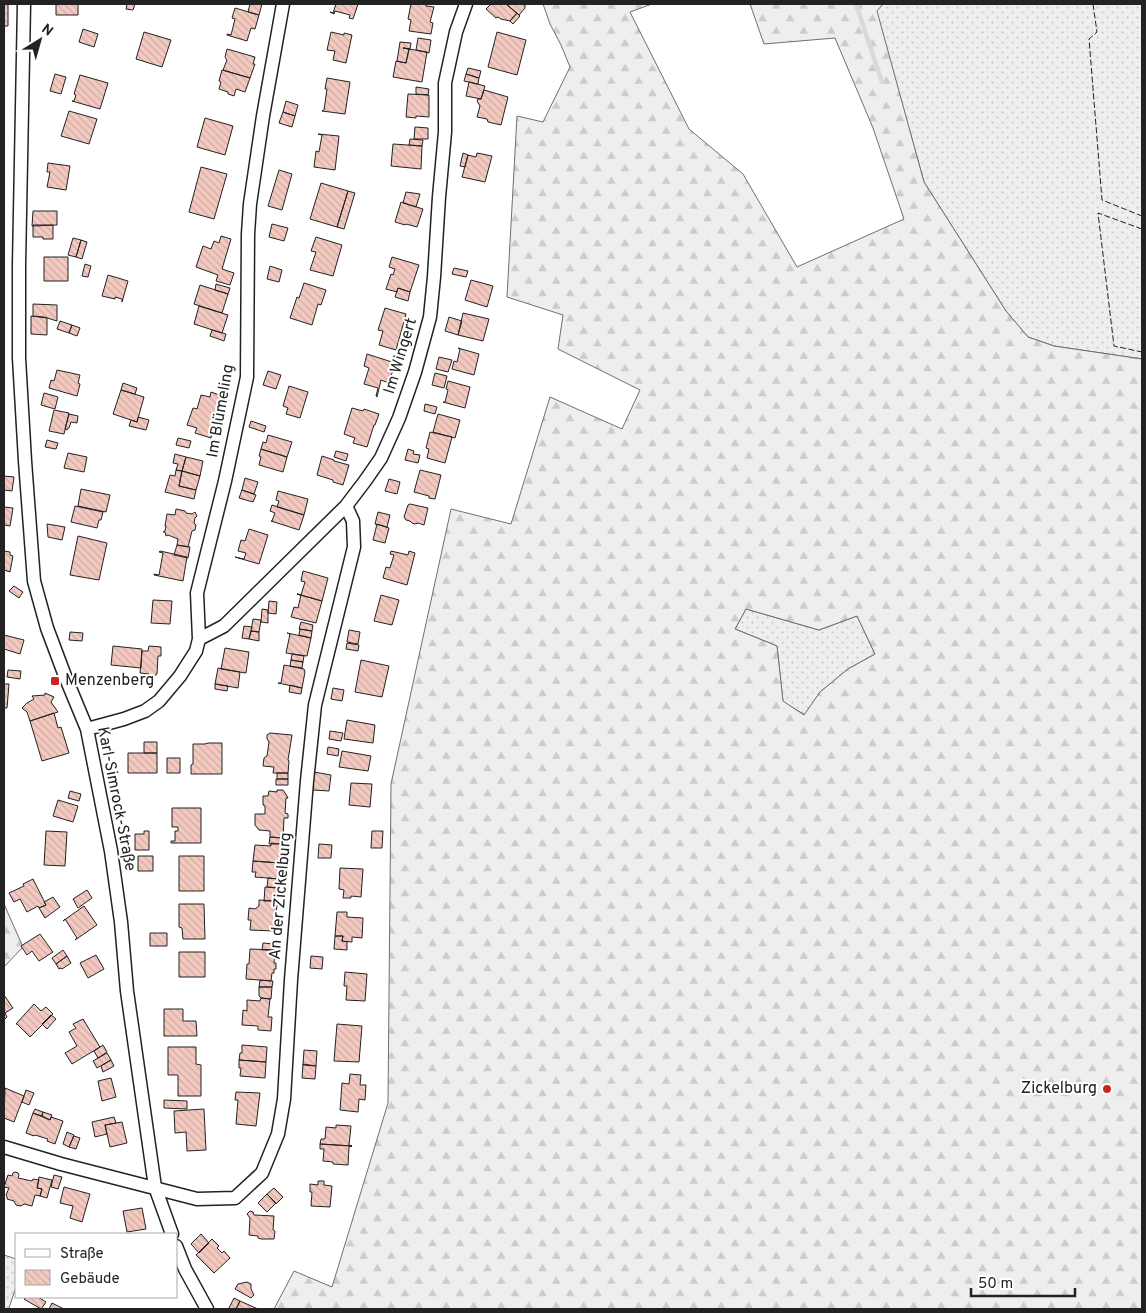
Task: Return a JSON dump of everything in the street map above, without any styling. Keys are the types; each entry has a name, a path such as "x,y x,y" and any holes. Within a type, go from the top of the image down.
{"street":[{"name":"Karl-Simrock-Straße","path":"24,4 19,358 34,581 47,628 87,729 111,851 121,922 127,991 154,1188 172,1233"},
{"name":"Im Blümeling","path":"87,729 145,711 159,701 180,676 196,651 199,638 196,593 225,481 247,377 250,204 283,4"},
{"name":"Im Wingert","path":"199,638 224,626 346,506 366,481 380,458 399,418 415,372 430,316 445,132 446,83 456,32 466,4"},
{"name":"An der Zickelburg","path":"154,1188 197,1199 235,1198 262,1173 278,1134 284,1099 293,950 315,705 354,547 353,520 346,506"},
{"path":"4,1147 154,1188"},
{"path":"178,1251 185,1270 207,1309"}],"green space":[{"path":"543,4 652,4 630,12 689,129 743,174 797,267 904,219 873,128 835,38 764,44 750,4 883,4 877,11 924,182 1006,311 1028,337 1054,346 1142,359 1142,1309 274,1309 294,1271 332,1287 388,1103 391,784 451,509 511,524 550,397 622,429 640,390 558,349 563,315 507,297 517,116 543,122 570,67","holes":["746,609 819,630 857,616 875,654 848,669 820,692 804,715 783,701 777,646 735,629"]},
{"path":"883,4 1142,4 1142,359 1054,346 1028,337 1006,311 924,182 876,11"},
{"path":"746,609 819,630 857,616 875,654 848,669 820,692 805,715 783,702 777,646 735,629"},
{"path":"4,904 23,947 4,967"},
{"path":"4,1255 15,1259 15,1290 9,1309 4,1309"}],"building":[{"path":"4,4 8,4 8,26 4,26"},
{"path":"56,4 78,4 78,15 56,15"},
{"path":"127,4 135,4 133,10 126,9"},
{"path":"250,4 262,4 259,15 248,12"},
{"path":"336,4 358,4 353,19 349,18 350,15 335,11 334,14 330,12 333,13"},
{"path":"411,4 427,4 426,6 434,7 430,22 433,23 431,34 409,31 411,20 408,19"},
{"path":"491,4 506,4 517,13 510,21 496,18 486,9"},
{"path":"506,4 525,4 525,8 519,15"},
{"path":"235,8 259,15 255,29 251,28 247,41 227,35 231,35 235,19 232,18"},
{"path":"517,13 520,16 513,24 510,21"},
{"path":"83,29 98,34 94,47 79,42"},
{"path":"144,32 171,40 162,67 136,59"},
{"path":"331,32 352,35 346,63 333,60 335,51 327,50"},
{"path":"497,32 526,40 517,75 488,67"},
{"path":"418,38 431,40 429,53 416,50"},
{"path":"400,42 411,43 410,49 403,48 409,49 406,63 397,61"},
{"path":"227,49 255,57 253,64 255,64 250,78 223,70 227,60 225,57"},
{"path":"409,49 427,52 422,82 393,77 396,61 406,63"},
{"path":"468,68 481,71 479,78 466,74"},
{"path":"222,70 250,78 245,92 236,89 234,96 219,89"},
{"path":"55,74 66,77 61,94 50,91"},
{"path":"466,74 479,78 478,84 464,81"},
{"path":"80,75 108,83 100,109 72,101 74,101 76,95 74,94"},
{"path":"327,78 350,82 345,114 322,111 324,110"},
{"path":"469,82 485,86 481,99 466,96"},
{"path":"416,87 429,89 428,95 416,94"},
{"path":"484,90 508,97 501,125 477,117 480,106 477,101 481,99"},
{"path":"408,94 429,95 429,117 406,117"},
{"path":"286,101 298,105 295,116 283,112"},
{"path":"69,111 97,119 89,144 61,136"},
{"path":"283,112 295,116 292,127 279,123"},
{"path":"205,118 233,126 225,155 197,147"},
{"path":"415,127 428,128 428,139 414,139"},
{"path":"318,134 339,136 335,170 314,167 316,151 319,152 322,135"},
{"path":"410,139 423,140 422,146 409,145"},
{"path":"393,144 422,146 421,169 391,166"},
{"path":"463,153 468,155 465,167 460,166"},
{"path":"477,153 492,156 485,182 462,177 468,155 476,157"},
{"path":"48,163 70,166 66,190 47,187 50,172 47,172"},
{"path":"201,167 227,174 214,219 189,212"},
{"path":"279,170 292,174 282,210 268,206"},
{"path":"321,183 348,191 337,227 310,219"},
{"path":"348,191 355,193 344,229 337,227"},
{"path":"406,192 420,194 416,207 403,203"},
{"path":"401,202 423,209 417,227 395,222"},
{"path":"33,211 57,211 57,225 32,226"},
{"path":"272,224 288,228 284,241 269,237"},
{"path":"33,225 53,225 53,239 33,237"},
{"path":"221,236 231,239 222,269 234,273 230,285 216,281 218,275 196,267 203,246 211,249 214,241 219,243"},
{"path":"316,237 342,245 333,276 310,270 316,252 311,251"},
{"path":"73,238 81,240 76,257 68,255"},
{"path":"81,240 87,242 82,259 76,257"},
{"path":"44,257 68,257 68,281 44,281"},
{"path":"392,257 419,265 410,292 398,288 397,292 386,289 391,274 393,275 395,269 389,267"},
{"path":"85,264 91,266 88,277 82,276"},
{"path":"270,266 282,270 279,282 267,279"},
{"path":"454,268 468,271 466,277 452,274"},
{"path":"108,275 128,281 122,302 122,299 102,296"},
{"path":"471,280 493,286 487,307 465,300"},
{"path":"304,283 326,290 321,305 318,304 312,325 290,318"},
{"path":"216,284 230,288 228,294 215,290"},
{"path":"200,285 228,294 222,313 194,304"},
{"path":"398,288 410,292 408,301 395,297"},
{"path":"33,304 57,305 57,321 33,316"},
{"path":"199,306 228,315 222,333 194,324"},
{"path":"385,308 406,314 396,350 379,345 383,331 378,330"},
{"path":"463,313 489,319 483,341 458,335"},
{"path":"31,316 47,318 47,335 31,334"},
{"path":"449,317 462,321 458,335 445,331"},
{"path":"60,321 72,325 69,333 57,329"},
{"path":"72,325 80,328 77,336 69,333"},
{"path":"212,330 226,334 224,341 210,336"},
{"path":"458,348 479,354 474,375 452,369 454,361 457,362 460,349"},
{"path":"367,354 395,363 389,383 381,380 377,397 378,388 364,384 369,368 364,366"},
{"path":"439,357 452,360 448,372 436,369"},
{"path":"57,370 80,375 77,396 49,388 51,380 54,381"},
{"path":"268,371 281,375 276,389 263,385"},
{"path":"435,373 447,376 444,388 432,385"},
{"path":"448,381 470,387 465,408 443,402 445,402 448,390 446,389"},
{"path":"123,383 137,388 135,394 121,390"},
{"path":"289,386 308,392 300,418 286,414 288,408 283,406"},
{"path":"121,390 144,397 137,422 113,414"},
{"path":"211,392 222,396 211,438 195,433 197,428 187,425 193,408 197,409 201,395 210,397"},
{"path":"44,393 58,397 55,409 41,405"},
{"path":"425,404 437,407 435,414 424,411"},
{"path":"352,408 363,411 364,409 379,414 367,447 353,443 355,438 344,434"},
{"path":"54,410 69,413 64,434 49,431"},
{"path":"69,414 78,416 77,423 71,422 67,430 65,429"},
{"path":"438,414 460,420 455,438 433,432"},
{"path":"138,417 149,420 146,430 129,426 131,420 137,422"},
{"path":"251,421 266,426 264,432 249,427"},
{"path":"430,432 452,437 445,463 427,458 429,449 426,448"},
{"path":"268,435 292,442 287,457 261,449 263,442 266,443"},
{"path":"178,438 191,441 189,448 176,445"},
{"path":"47,440 58,443 56,449 45,447"},
{"path":"261,449 287,457 283,472 259,465"},
{"path":"408,449 414,451 413,454 420,455 418,463 405,460"},
{"path":"336,451 348,454 346,461 334,457"},
{"path":"68,453 87,457 84,472 64,468"},
{"path":"175,454 186,457 182,471 176,470 178,464 173,463"},
{"path":"322,456 349,465 343,485 317,475"},
{"path":"186,457 203,461 200,476 182,471"},
{"path":"176,470 182,471 179,486 196,490 194,499 165,492 170,475 175,476"},
{"path":"420,470 441,475 435,499 414,492"},
{"path":"182,471 200,476 196,490 179,486"},
{"path":"4,476 14,477 12,491 4,490"},
{"path":"245,478 258,482 254,494 242,490"},
{"path":"389,479 400,482 397,494 385,491"},
{"path":"81,489 110,495 106,512 78,506"},
{"path":"242,490 256,495 253,502 239,498"},
{"path":"278,491 308,499 304,515 277,507 279,501 276,500"},
{"path":"410,504 428,508 424,525 412,523 404,517"},
{"path":"272,505 304,515 299,530 271,521 275,513 270,511"},
{"path":"75,506 103,512 97,528 71,522"},
{"path":"4,507 13,508 10,526 4,525"},
{"path":"176,509 192,514 195,512 197,516 194,523 196,525 195,530 192,531 188,547 177,545 178,539 166,536 165,532 163,532 165,531 167,514 175,515"},
{"path":"378,512 390,515 387,527 375,524"},
{"path":"47,524 65,527 62,540 48,537"},
{"path":"377,524 389,528 385,543 373,540"},
{"path":"249,529 268,535 259,564 235,557 244,559 246,553 238,551 241,540 245,541"},
{"path":"78,536 107,543 99,580 70,575"},
{"path":"177,545 190,547 188,558 174,555"},
{"path":"4,551 10,552 10,555 13,556 10,572 4,570"},
{"path":"160,551 187,557 183,581 154,575 159,575 163,553"},
{"path":"391,551 408,555 409,551 415,553 407,585 383,578 386,567 390,568 394,555 390,554"},
{"path":"303,571 328,578 322,601 297,594 301,595 305,582 301,581"},
{"path":"14,586 23,592 19,598 9,591"},
{"path":"301,595 322,601 316,623 291,617 294,607 298,608"},
{"path":"381,595 399,600 392,625 374,621"},
{"path":"153,600 172,601 170,624 151,623"},
{"path":"269,601 277,602 276,614 268,613"},
{"path":"262,609 268,610 268,623 261,622"},
{"path":"253,619 261,620 259,632 251,631"},
{"path":"301,622 313,625 312,631 299,629"},
{"path":"244,626 252,627 249,639 242,638"},
{"path":"300,629 312,631 311,638 299,635"},
{"path":"349,630 360,632 358,644 347,642"},
{"path":"251,631 259,632 259,641 249,639"},
{"path":"70,632 83,633 82,641 69,640"},
{"path":"287,633 311,638 307,656 286,653 290,634"},
{"path":"4,635 24,640 20,654 4,649"},
{"path":"347,643 359,645 358,651 346,649"},
{"path":"113,646 142,649 141,668 111,665"},
{"path":"149,646 161,647 161,656 158,656 157,674 154,676 140,673 142,651 148,651"},
{"path":"225,648 249,652 246,673 221,669"},
{"path":"292,654 304,656 303,662 291,660"},
{"path":"291,660 303,662 302,668 290,666"},
{"path":"361,660 389,666 382,697 355,692"},
{"path":"284,665 304,669 302,688 278,683 281,683"},
{"path":"218,668 240,672 238,688 215,684"},
{"path":"8,670 21,671 20,679 7,677"},
{"path":"4,684 9,684 7,708 4,708"},
{"path":"215,684 228,686 227,691 215,689"},
{"path":"290,685 302,688 301,694 289,692"},
{"path":"333,688 344,690 342,701 331,699"},
{"path":"45,693 54,697 51,702 58,712 30,721 27,712 22,708 34,699 32,696 45,695"},
{"path":"54,713 58,728 61,727 69,753 42,761 30,721"},
{"path":"347,720 375,725 373,743 344,739"},
{"path":"330,731 343,733 341,741 329,739"},
{"path":"270,733 292,735 288,773 273,773 274,767 263,766 269,742 267,735"},
{"path":"144,742 157,742 157,753 144,753"},
{"path":"222,743 222,774 191,774 193,744"},
{"path":"328,747 339,749 338,756 327,754"},
{"path":"342,751 371,756 368,771 339,767"},
{"path":"128,753 157,753 157,773 128,773"},
{"path":"167,758 180,758 180,773 167,773"},
{"path":"314,772 331,775 329,791 313,790"},
{"path":"277,773 288,773 288,779 277,779"},
{"path":"276,779 288,779 288,785 276,785"},
{"path":"351,783 372,784 370,807 349,805"},
{"path":"277,790 283,790 288,798 286,798 285,813 288,814 288,818 284,818 283,838 270,837 270,831 259,830 255,825 255,814 265,814 263,796 268,796 269,791 277,792"},
{"path":"70,791 81,794 79,801 68,798"},
{"path":"58,800 78,806 73,822 53,816"},
{"path":"172,808 201,808 201,843 171,843 171,841 175,841 175,831 178,831 178,827 172,827"},
{"path":"46,831 67,832 65,866 44,865"},
{"path":"144,831 149,831 149,850 135,850 135,834 144,834"},
{"path":"372,831 383,831 382,848 371,848"},
{"path":"270,837 282,838 281,844 269,844"},
{"path":"271,843 281,844 279,863 253,861 255,845 271,846"},
{"path":"319,844 332,845 331,858 318,858"},
{"path":"138,856 153,856 153,871 138,871"},
{"path":"179,856 204,856 204,891 179,891"},
{"path":"253,861 281,863 279,879 255,877 256,872 252,872"},
{"path":"340,868 363,869 361,897 351,896 351,898 343,898 344,890 339,889"},
{"path":"268,878 280,879 279,888 267,887"},
{"path":"33,879 46,905 39,908 38,906 27,912 20,899 14,902 9,893 24,886 23,884"},
{"path":"265,887 278,888 277,901 264,901"},
{"path":"87,890 92,898 78,908 73,899"},
{"path":"53,897 60,907 45,918 39,908 46,905 44,902"},
{"path":"259,900 278,901 275,917 278,919 274,923 275,931 250,930 251,920 248,920 249,908 255,909 259,906"},
{"path":"179,904 204,904 205,939 183,939 182,928 179,927"},
{"path":"84,906 97,925 75,940 77,938 65,919"},
{"path":"337,912 347,912 347,917 363,918 362,938 352,937 352,942 342,941 343,936 335,936"},
{"path":"150,933 167,933 167,946 150,946"},
{"path":"40,934 53,952 39,961 32,951 27,955 21,946"},
{"path":"335,936 343,936 342,941 347,942 347,950 334,949"},
{"path":"263,943 275,944 275,950 262,950"},
{"path":"250,949 275,950 274,963 276,963 276,969 272,973 271,981 246,979"},
{"path":"63,950 67,956 56,964 52,958"},
{"path":"179,952 205,952 205,977 179,977"},
{"path":"96,955 104,969 88,978 80,963"},
{"path":"67,956 71,963 59,969 56,964"},
{"path":"311,956 323,957 322,969 310,968"},
{"path":"345,972 367,974 365,1001 346,1000"},
{"path":"260,980 273,981 272,987 259,987"},
{"path":"259,987 272,987 271,999 259,996"},
{"path":"4,995 13,1008 5,1013 7,1017 4,1020"},
{"path":"261,998 270,999 268,1017 272,1017 271,1031 258,1030 258,1026 242,1025 243,1010 247,1011 247,1000 260,1001"},
{"path":"34,1004 41,1011 46,1007 53,1014 30,1037 16,1024"},
{"path":"164,1009 183,1009 183,1021 196,1021 197,1036 164,1036"},
{"path":"51,1015 56,1019 47,1029 42,1024"},
{"path":"83,1019 100,1047 72,1064 65,1053 77,1046 69,1032 76,1028 73,1024"},
{"path":"337,1024 362,1026 359,1062 334,1061"},
{"path":"103,1045 107,1052 98,1058 94,1051"},
{"path":"242,1045 267,1047 266,1062 239,1060 240,1053 242,1053"},
{"path":"168,1047 196,1047 196,1064 201,1065 201,1096 178,1096 178,1075 168,1075"},
{"path":"304,1050 317,1051 316,1066 303,1065"},
{"path":"107,1053 111,1060 97,1068 93,1061"},
{"path":"111,1060 114,1066 103,1072 101,1066"},
{"path":"239,1060 266,1062 265,1078 240,1076"},
{"path":"303,1064 316,1066 315,1079 302,1078"},
{"path":"350,1074 361,1075 360,1085 366,1085 365,1100 359,1099 358,1112 340,1110 342,1083 349,1084"},
{"path":"111,1078 116,1097 102,1101 98,1081"},
{"path":"5,1088 24,1096 14,1122 4,1118"},
{"path":"26,1090 34,1093 29,1105 22,1102"},
{"path":"236,1092 260,1093 256,1126 236,1124 238,1100 235,1100"},
{"path":"164,1100 187,1101 187,1109 164,1108"},
{"path":"35,1109 43,1112 42,1116 33,1113"},
{"path":"204,1109 206,1150 187,1151 186,1132 175,1133 174,1111"},
{"path":"43,1112 52,1115 50,1120 42,1116"},
{"path":"33,1113 50,1120 51,1117 63,1121 55,1144 47,1141 48,1139 26,1133"},
{"path":"114,1117 116,1123 105,1125 107,1134 95,1137 92,1122"},
{"path":"122,1122 127,1143 110,1147 105,1125"},
{"path":"336,1125 351,1126 349,1145 352,1146 320,1144 321,1139 325,1139 326,1127 336,1128"},
{"path":"67,1132 74,1135 69,1147 63,1144"},
{"path":"74,1136 80,1138 76,1149 69,1147"},
{"path":"320,1144 352,1146 349,1147 348,1165 323,1161 324,1149 320,1149"},
{"path":"15,1172 19,1175 18,1178 32,1181 33,1179 39,1180 37,1188 42,1189 40,1196 35,1195 32,1206 16,1205 14,1201 7,1199 6,1195 9,1188 4,1187 8,1175 12,1176"},
{"path":"54,1175 62,1177 58,1189 51,1187"},
{"path":"39,1177 52,1180 47,1198 40,1196 42,1189 37,1188"},
{"path":"318,1181 324,1181 324,1185 332,1186 330,1207 311,1206 312,1192 310,1192 310,1184 318,1185"},
{"path":"64,1187 90,1194 82,1222 70,1218 73,1206 60,1203"},
{"path":"274,1188 283,1197 276,1204 267,1194"},
{"path":"267,1194 276,1203 267,1212 258,1203"},
{"path":"142,1208 146,1229 127,1232 123,1211"},
{"path":"250,1211 254,1215 274,1216 274,1239 261,1239 258,1236 249,1235 250,1218 247,1214"},
{"path":"201,1234 209,1243 199,1253 191,1244"},
{"path":"212,1239 219,1246 217,1248 222,1253 224,1251 230,1258 214,1273 196,1255"},
{"path":"247,1282 251,1284 254,1295 251,1298 235,1289 238,1284"},
{"path":"40,1298 46,1302 41,1309 24,1299"},
{"path":"234,1298 240,1301 236,1309 229,1308"},
{"path":"240,1301 258,1309 236,1309"},
{"path":"52,1303 64,1309 49,1309"}],"waterway":[{"path":"856,4 882,82"}],"fence":[{"path":"1093,4 1097,32 1089,39 1102,200 1142,216"},
{"path":"1142,229 1098,213 1114,346 1142,352"}],"place":[{"name":"Menzenberg","path":"55,681"},
{"name":"Zickelburg","path":"1107,1089"}]}
